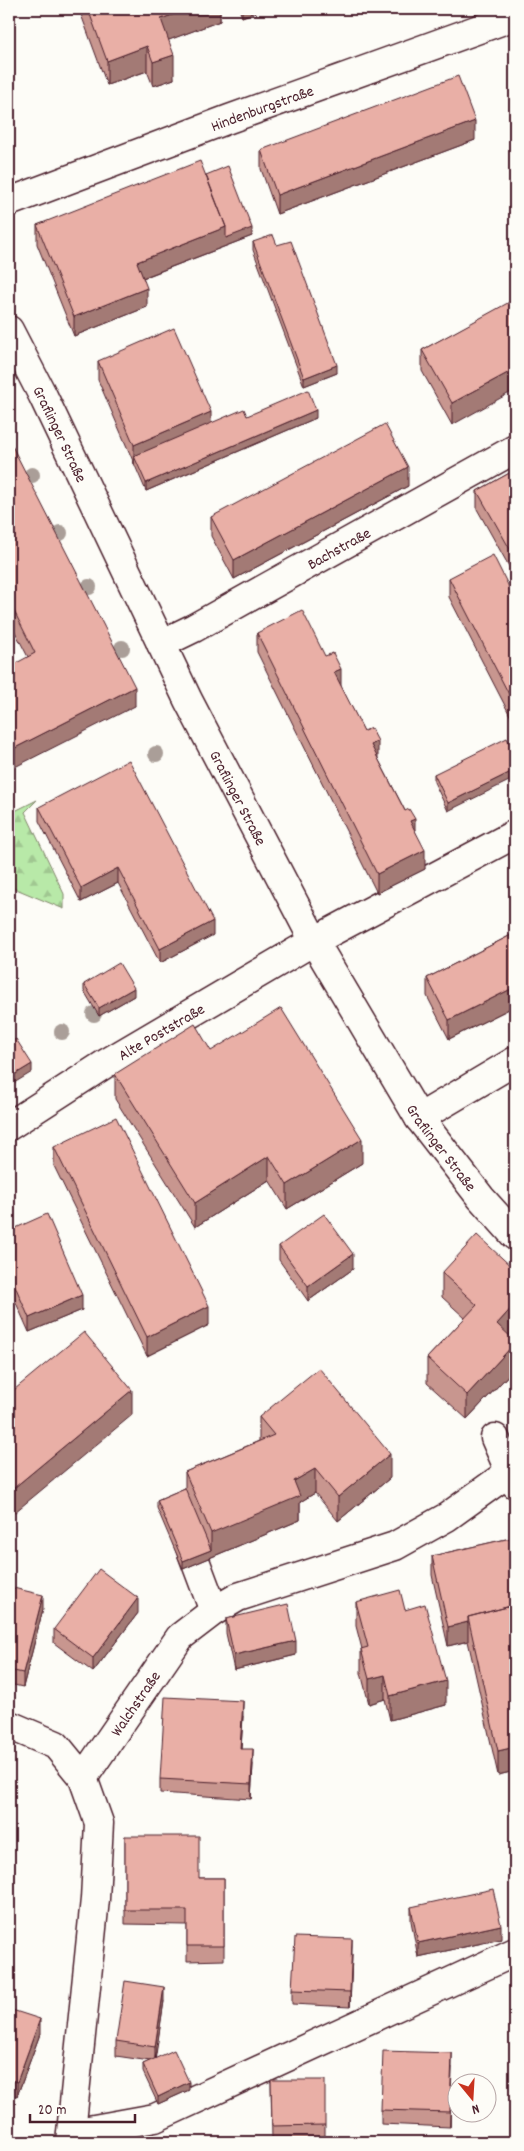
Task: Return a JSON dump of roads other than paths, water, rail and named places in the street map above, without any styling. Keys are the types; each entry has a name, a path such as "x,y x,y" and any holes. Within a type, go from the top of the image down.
{"street":[{"name":"Hindenburgstraße","path":"9,202 229,119 515,16"},
{"name":"Graflinger Straße","path":"9,330 43,396 160,644 314,941 419,1118 481,1198 515,1236"},
{"name":"Bachstraße","path":"160,644 194,628 515,449"},
{"name":"Alte Poststraße","path":"9,1126 108,1062 314,941 515,834"},
{"path":"419,1118 515,1062"},
{"path":"495,1438 513,1474"},
{"name":"Walchstraße","path":"83,1778 180,1637 214,1611 238,1597 395,1546 513,1474"},
{"path":"186,1539 214,1611"},
{"path":"9,1725 56,1745 83,1778 99,1823 95,1899 76,2139 155,2118 515,1952"}]}
